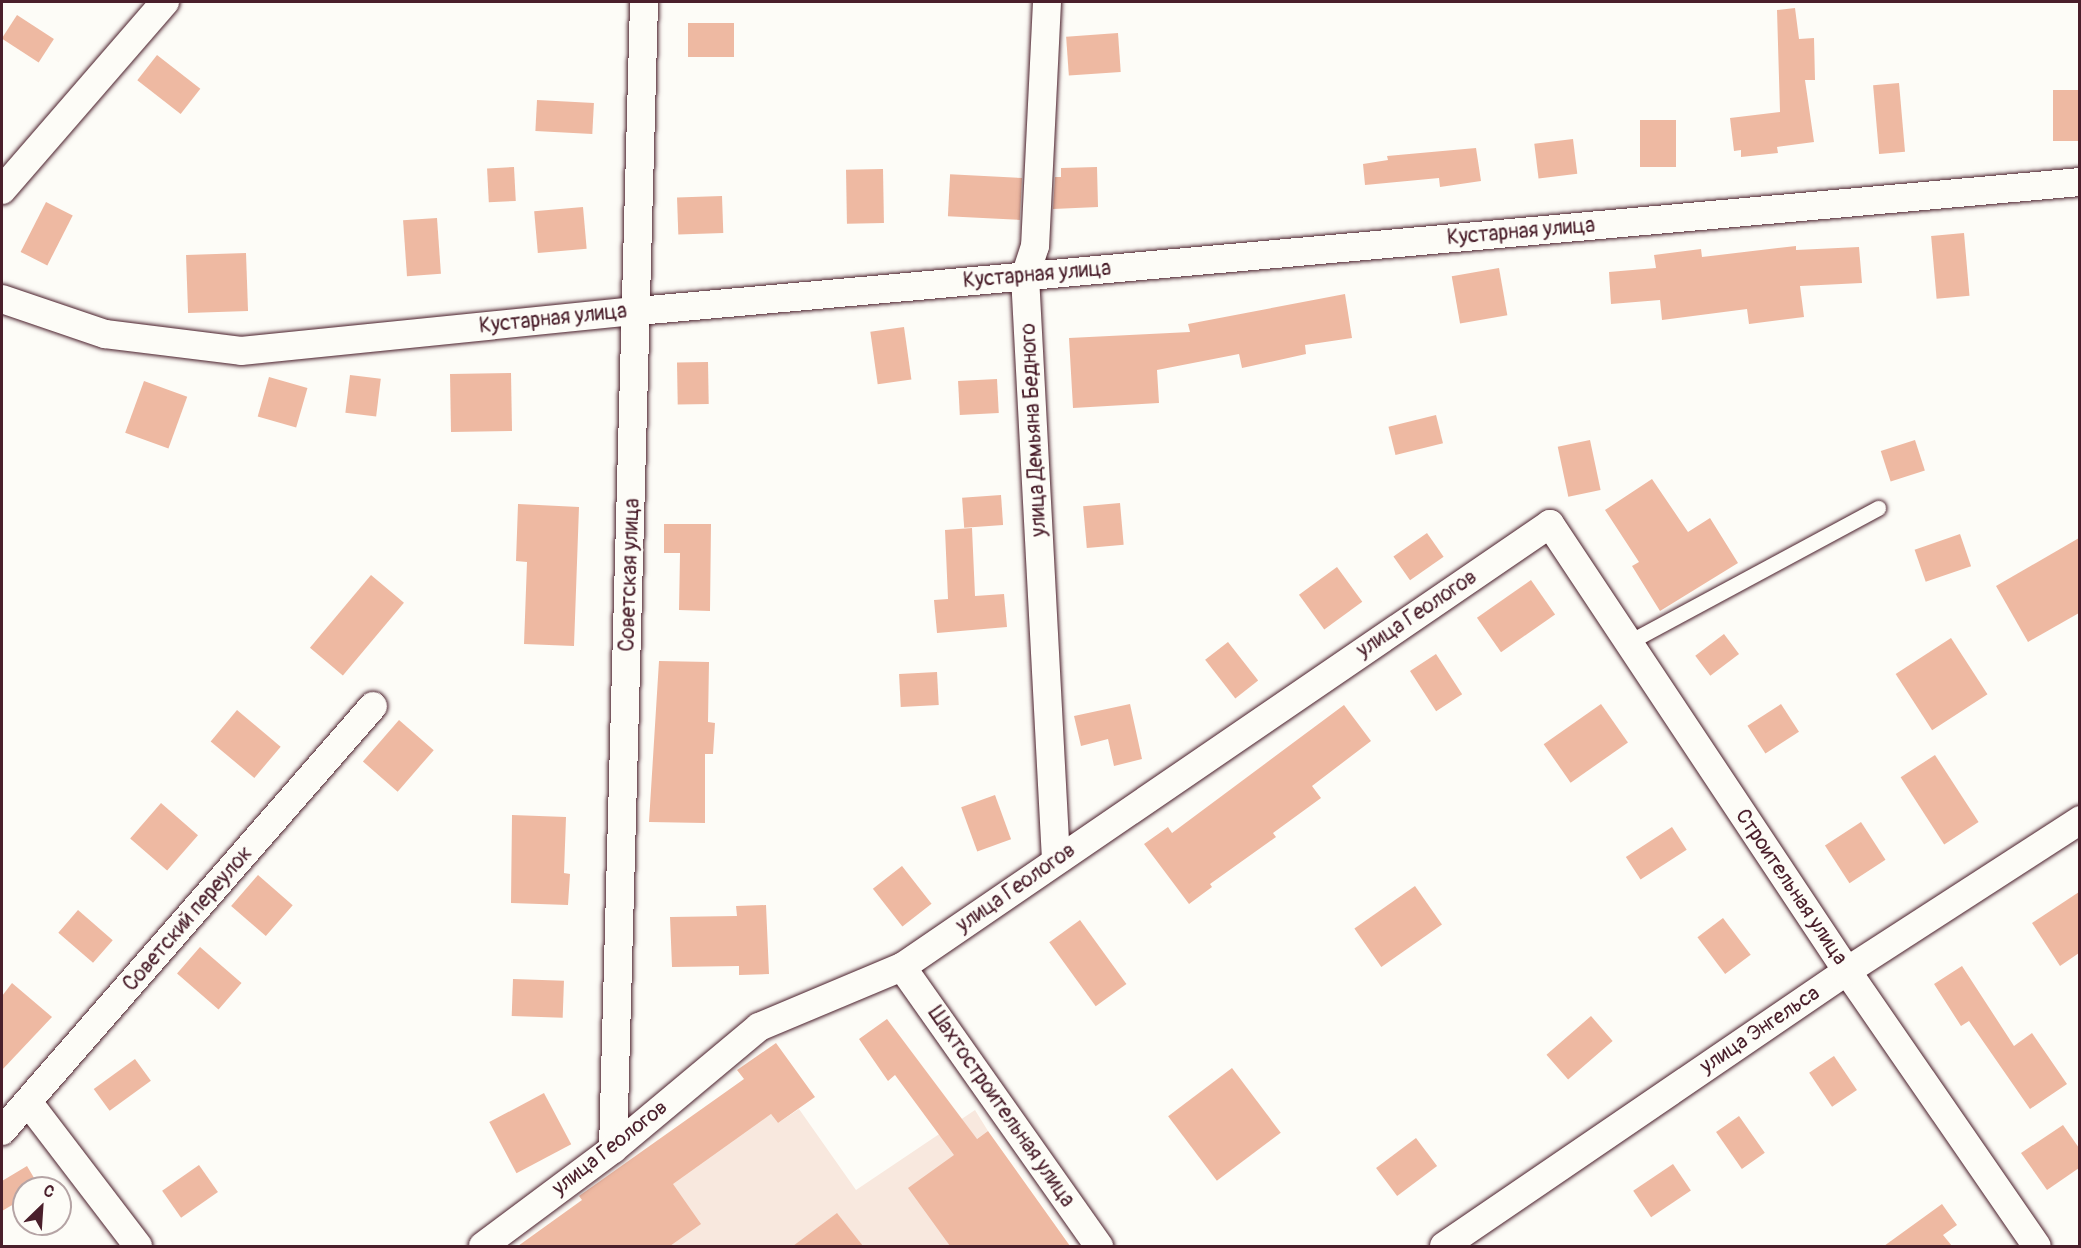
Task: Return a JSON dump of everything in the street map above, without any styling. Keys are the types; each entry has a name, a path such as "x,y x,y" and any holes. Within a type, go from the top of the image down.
{"street":[{"path":"2,190 165,2"},
{"name":"Советская улица","path":"613,1149 638,311 644,2"},
{"name":"улица Демьяна Бедного","path":"1047,2 1035,246 1025,276 1056,859"},
{"name":"Кустарная улица","path":"2,299 105,334 241,351 638,311 2079,182"},
{"name":"улица Геологов","path":"483,1246 613,1149 759,1027 902,967 1056,859 1550,524"},
{"name":"Строительная улица","path":"1550,524 1847,971 2037,1246"},
{"name":"Советский переулок","path":"2,1131 373,706"},
{"name":"улица Энгельса","path":"1444,1246 1847,971 2079,820"},
{"name":"Шахтостроительная улица","path":"902,967 1099,1246"},
{"path":"28,1102 138,1246"}],"lane":[{"path":"1629,642 1878,508"}],"shaded area":[{"path":"799,1109 856,1190 975,1110 988,1131 958,1152 1006,1222 972,1246 564,1246 771,1114 778,1123"}],"building":[{"path":"1795,8 1799,39 1814,38 1815,80 1805,80 1814,142 1777,147 1778,153 1741,157 1741,150 1734,151 1730,118 1780,112 1777,10"},
{"path":"17,15 54,39 39,62 2,39"},
{"path":"688,23 734,23 734,57 688,57"},
{"path":"1118,33 1121,72 1069,76 1066,37"},
{"path":"157,55 200,89 181,114 137,80"},
{"path":"1899,83 1905,152 1879,154 1873,85"},
{"path":"2053,90 2079,90 2079,141 2053,141"},
{"path":"537,100 594,103 592,134 535,131"},
{"path":"1640,120 1676,120 1676,167 1640,167"},
{"path":"1573,139 1577,174 1539,178 1534,144"},
{"path":"1476,148 1481,181 1440,187 1439,178 1365,185 1363,164 1388,160 1387,156"},
{"path":"514,167 516,201 489,202 487,168"},
{"path":"1097,167 1098,207 1053,209 1055,177 1061,177 1061,168"},
{"path":"883,169 884,223 847,224 846,170"},
{"path":"950,174 1022,178 1020,220 948,216"},
{"path":"722,196 723,233 678,235 677,198"},
{"path":"46,202 73,216 47,266 21,252"},
{"path":"583,207 587,249 538,253 534,211"},
{"path":"437,218 441,274 407,276 403,220"},
{"path":"1964,233 1969,296 1937,299 1931,236"},
{"path":"1796,246 1796,250 1859,247 1862,283 1800,286 1804,317 1749,324 1747,309 1662,320 1660,300 1611,304 1609,272 1656,268 1654,255 1701,249 1702,257"},
{"path":"246,253 248,311 188,313 186,255"},
{"path":"1499,268 1507,315 1460,324 1452,276"},
{"path":"1345,294 1352,338 1305,345 1306,354 1242,368 1239,354 1157,370 1159,403 1073,408 1069,338 1190,332 1188,324"},
{"path":"904,327 911,379 878,384 870,332"},
{"path":"708,362 709,404 678,405 677,363"},
{"path":"511,373 512,431 451,432 450,374"},
{"path":"350,375 381,379 376,416 345,413"},
{"path":"269,377 307,388 296,427 258,416"},
{"path":"997,379 999,413 960,415 958,381"},
{"path":"144,381 187,397 168,448 125,433"},
{"path":"1436,415 1443,443 1395,455 1388,427"},
{"path":"1590,440 1601,490 1568,497 1558,447"},
{"path":"1915,440 1925,470 1891,482 1881,451"},
{"path":"1652,479 1688,532 1710,518 1738,563 1660,611 1632,566 1639,562 1605,510"},
{"path":"1001,495 1003,525 964,528 962,498"},
{"path":"1120,503 1124,545 1087,548 1083,506"},
{"path":"518,504 579,507 574,646 524,644 527,562 516,561"},
{"path":"664,524 711,524 710,611 679,610 680,553 664,553"},
{"path":"972,528 975,596 1004,594 1007,627 937,633 934,600 948,599 945,530"},
{"path":"1427,533 1444,557 1410,580 1393,557"},
{"path":"1960,534 1971,566 1926,582 1915,550"},
{"path":"2079,538 2079,613 2028,642 1996,586"},
{"path":"1337,567 1362,602 1324,629 1299,595"},
{"path":"371,575 404,603 343,675 310,648"},
{"path":"1531,580 1555,614 1501,652 1477,618"},
{"path":"1724,634 1739,654 1710,676 1695,656"},
{"path":"1951,638 1987,694 1932,730 1896,674"},
{"path":"1228,642 1258,681 1235,698 1205,660"},
{"path":"1436,654 1462,694 1436,711 1410,671"},
{"path":"659,661 709,662 708,722 715,723 713,754 705,754 705,823 649,822"},
{"path":"937,672 939,705 901,707 899,674"},
{"path":"1130,704 1142,759 1114,766 1108,739 1081,746 1074,716"},
{"path":"1601,704 1628,743 1571,783 1544,744"},
{"path":"1781,704 1799,732 1765,753 1747,726"},
{"path":"1344,705 1371,741 1312,786 1321,798 1273,833 1276,837 1210,884 1212,887 1189,904 1144,844 1168,827 1172,833"},
{"path":"237,710 281,747 254,778 211,741"},
{"path":"399,720 434,750 398,792 363,762"},
{"path":"1935,755 1979,822 1944,844 1901,777"},
{"path":"995,795 1011,839 977,851 961,807"},
{"path":"161,803 198,835 167,871 130,838"},
{"path":"512,815 566,817 564,873 570,874 568,905 511,903"},
{"path":"1861,822 1886,860 1849,883 1825,845"},
{"path":"1672,827 1687,850 1641,880 1626,857"},
{"path":"902,866 932,904 902,927 873,889"},
{"path":"258,875 293,905 266,936 231,906"},
{"path":"1415,886 1442,925 1381,967 1354,928"},
{"path":"2079,892 2079,953 2060,966 2032,923"},
{"path":"766,905 769,974 739,975 739,966 672,967 670,917 737,916 736,906"},
{"path":"78,910 113,940 93,963 58,933"},
{"path":"1723,918 1751,955 1725,974 1697,937"},
{"path":"1080,920 1126,984 1096,1006 1049,942"},
{"path":"200,947 242,983 219,1009 177,973"},
{"path":"1962,966 2014,1046 2032,1033 2067,1084 2030,1109 1969,1021 1961,1026 1934,984"},
{"path":"513,979 564,981 563,1018 512,1016"},
{"path":"12,983 52,1017 2,1070 2,996"},
{"path":"1591,1016 1613,1041 1568,1080 1546,1055"},
{"path":"887,1019 977,1139 988,1131 1070,1246 950,1246 908,1188 954,1155 895,1075 888,1081 859,1039"},
{"path":"776,1043 815,1097 778,1123 771,1114 673,1184 701,1224 670,1246 518,1246 582,1200 579,1196 744,1079 737,1070"},
{"path":"1834,1056 1857,1090 1832,1107 1809,1073"},
{"path":"135,1059 151,1081 110,1111 94,1089"},
{"path":"1232,1068 1281,1133 1217,1181 1168,1116"},
{"path":"544,1093 571,1144 516,1173 489,1122"},
{"path":"1739,1116 1765,1153 1742,1169 1716,1132"},
{"path":"2063,1125 2079,1148 2079,1168 2047,1190 2021,1153"},
{"path":"1416,1138 1437,1166 1397,1196 1376,1168"},
{"path":"1673,1164 1691,1191 1651,1217 1633,1191"},
{"path":"199,1165 218,1192 181,1218 162,1191"},
{"path":"27,1166 33,1176 12,1176 12,1205 2,1211 2,1181"},
{"path":"1942,1204 1957,1225 1943,1235 1952,1246 1884,1246"},
{"path":"837,1213 863,1246 793,1246"}]}
